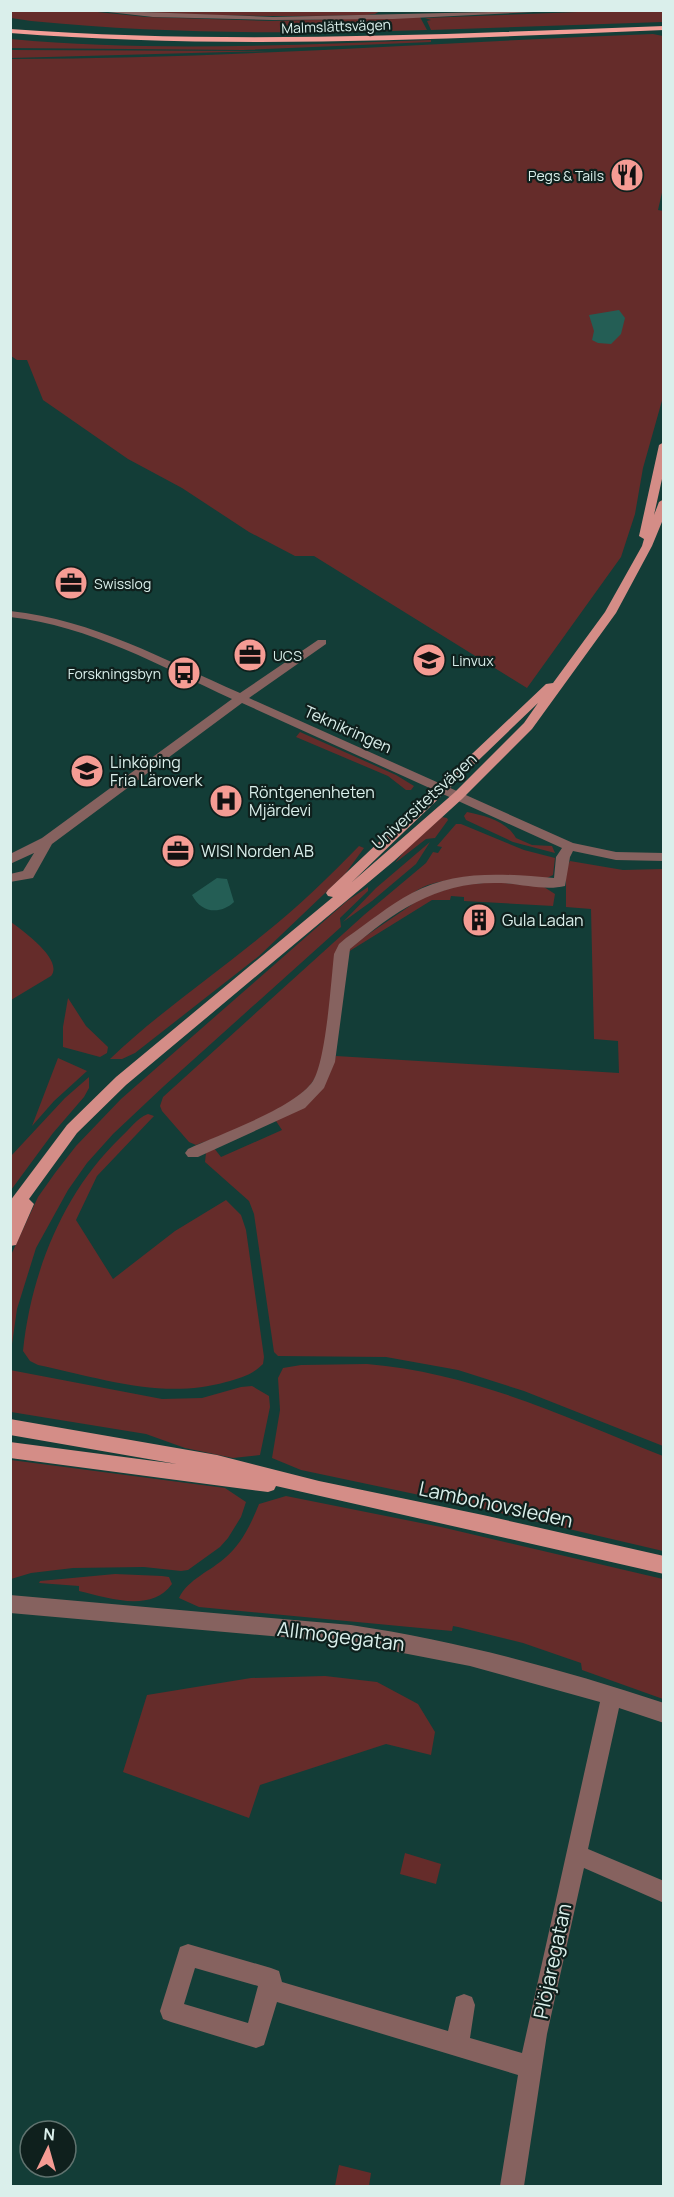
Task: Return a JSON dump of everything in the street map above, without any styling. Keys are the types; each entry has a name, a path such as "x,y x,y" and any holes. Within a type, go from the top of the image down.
{"highway":[{"path":"44,24 146,32 284,36"},
{"name":"Malmslättsvägen","path":"10,26 154,36 284,36 663,26"},
{"name":"Malmslättsvägen","path":"10,31 156,40 296,41 663,26"},
{"path":"10,37 158,44 296,41"}],"main road":[{"name":"Universitetsvägen","path":"633,573 662,459 663,445"},
{"name":"Universitetsvägen","path":"10,1215 40,1170 72,1130 122,1081 458,796 528,726 610,613 647,546 663,502"},
{"name":"Universitetsvägen","path":"280,948 377,849 574,663"},
{"name":"Universitetsvägen","path":"10,1240 40,1170"},
{"name":"Lambohovsleden","path":"10,1427 483,1523 663,1565"},
{"name":"Lambohovsleden","path":"10,1450 215,1470"}],"street":[{"path":"93,10 237,19 390,13 428,15 572,10"},
{"name":"Teknikringen","path":"10,614 75,625 107,636 131,649 569,846 616,856 663,857"},
{"name":"Teknikringen","path":"10,623 80,633 131,649"},
{"path":"10,860 47,841 322,642"},
{"path":"10,878 28,875 47,841"},
{"path":"193,1153 300,1104 319,1084 328,1062 341,954 344,947 351,941 423,892 447,883 487,879 560,883 563,857 569,846"},
{"name":"Allmogegatan","path":"10,1604 351,1634 399,1641 473,1657 612,1695 663,1713"},
{"name":"Plöjaregatan","path":"512,2187 530,2067 612,1695"},
{"path":"576,1854 663,1892"},
{"path":"188,1955 271,1979 269,1989 256,2037 171,2011 188,1955"},
{"path":"269,1989 530,2067"},
{"path":"457,2045 464,2005"}],"shaded area":[{"path":"11,10 78,10 146,17 271,21 420,17 427,30 179,31 31,21 11,18"},
{"path":"628,10 664,11 663,22 431,30 427,21 431,20 425,18"},
{"path":"118,11 380,11 367,15 274,16"},
{"path":"653,34 663,36 664,184 658,210 664,211 663,397 643,468 635,514 621,557 527,688 314,556 295,556 249,532 182,488 128,459 43,400 27,360 17,360 11,356 11,59 252,53"},
{"path":"11,39 168,46 431,40 431,42 243,50 11,48"},
{"path":"10,50 269,51 11,58"},
{"path":"619,310 625,318 621,334 611,344 592,340 594,331 589,315"},
{"path":"300,732 396,775 414,786 411,790 406,790 388,776 296,737"},
{"path":"467,812 501,823 516,838 532,845 552,846 555,853 513,842 466,820 464,816"},
{"path":"442,817 448,820 435,838 426,839 395,863 406,849"},
{"path":"456,824 524,850 555,858 553,875 547,878 487,877 442,881 418,890 394,906 335,954 326,1038 319,1070 313,1081 292,1101 260,1119 196,1145 189,1142 162,1111 160,1106 163,1097 364,915 426,863 433,852 438,853 442,847 437,846"},
{"path":"430,842 416,864 343,922 376,888"},
{"path":"359,846 364,848 345,874 259,956 135,1053 122,1059 110,1059 147,1026 289,913"},
{"path":"570,861 623,870 663,869 663,1446 524,1391 458,1370 386,1357 278,1356 274,1352 254,1214 249,1201 205,1162 206,1153 214,1148 221,1157 282,1130 276,1121 305,1101 320,1087 332,1068 336,1056 619,1073 618,1041 594,1039 591,909 566,907 566,869"},
{"path":"217,878 227,879 234,902 223,909 206,909 200,906 192,895"},
{"path":"495,882 544,887 555,894 553,906 464,901 464,897 451,896 450,900 432,900 348,952 351,946 423,897 461,885"},
{"path":"368,887 368,891 340,918 341,927 164,1086 113,1134 87,1163 68,1190 36,1248 17,1309 11,1351 11,1255 38,1197 55,1173 76,1146 121,1099 347,901"},
{"path":"11,922 40,946 52,962 54,969 51,976 11,1000"},
{"path":"68,998 86,1026 108,1047 107,1053 100,1057 63,1047 63,1027"},
{"path":"58,1058 87,1071 54,1101 32,1126"},
{"path":"89,1077 89,1088 84,1097 53,1133 11,1190 11,1156 65,1098"},
{"path":"148,1114 154,1116 97,1176 76,1220 113,1279 175,1231 226,1200 241,1215 246,1230 264,1357 263,1364 259,1368 226,1382 179,1389 132,1385 38,1365 30,1361 23,1351 27,1322 42,1264 66,1209 100,1160 137,1121"},
{"path":"367,1364 406,1369 482,1387 554,1412 663,1456 663,1551 462,1504 301,1470 272,1458 280,1410 278,1378 283,1368 301,1365"},
{"path":"10,1370 162,1399 202,1398 252,1386 269,1396 270,1407 260,1455 233,1458 185,1448 146,1434 11,1412"},
{"path":"11,1460 225,1488 246,1502 241,1517 228,1538 220,1547 188,1570 144,1567 73,1568 31,1573 11,1579"},
{"path":"286,1496 441,1527 663,1579 663,1699 582,1670 581,1663 523,1643 458,1627 453,1626 452,1631 199,1607 179,1598 188,1586 232,1552 249,1526 259,1504"},
{"path":"115,1574 169,1577 172,1584 163,1593 153,1598 129,1601 79,1591 79,1586 39,1583 40,1581"},
{"path":"325,1676 377,1682 418,1704 435,1732 431,1755 386,1744 260,1785 249,1818 123,1772 147,1695 251,1678"},
{"path":"405,1853 441,1864 436,1884 400,1874"},
{"path":"339,2165 371,2173 369,2186 335,2186"}],"place":[{"name":"Pegs & Tails","path":"627,175"},
{"name":"Swisslog","path":"71,583"},
{"name":"UCS","path":"250,655"},
{"name":"Linvux","path":"429,660"},
{"name":"Forskningsbyn","path":"184,673"},
{"name":"Linköping Fria Läroverk","path":"87,771"},
{"name":"Röntgenenheten Mjärdevi","path":"226,801"},
{"name":"WISI Norden AB","path":"178,851"},
{"name":"Gula Ladan","path":"479,920"}]}
